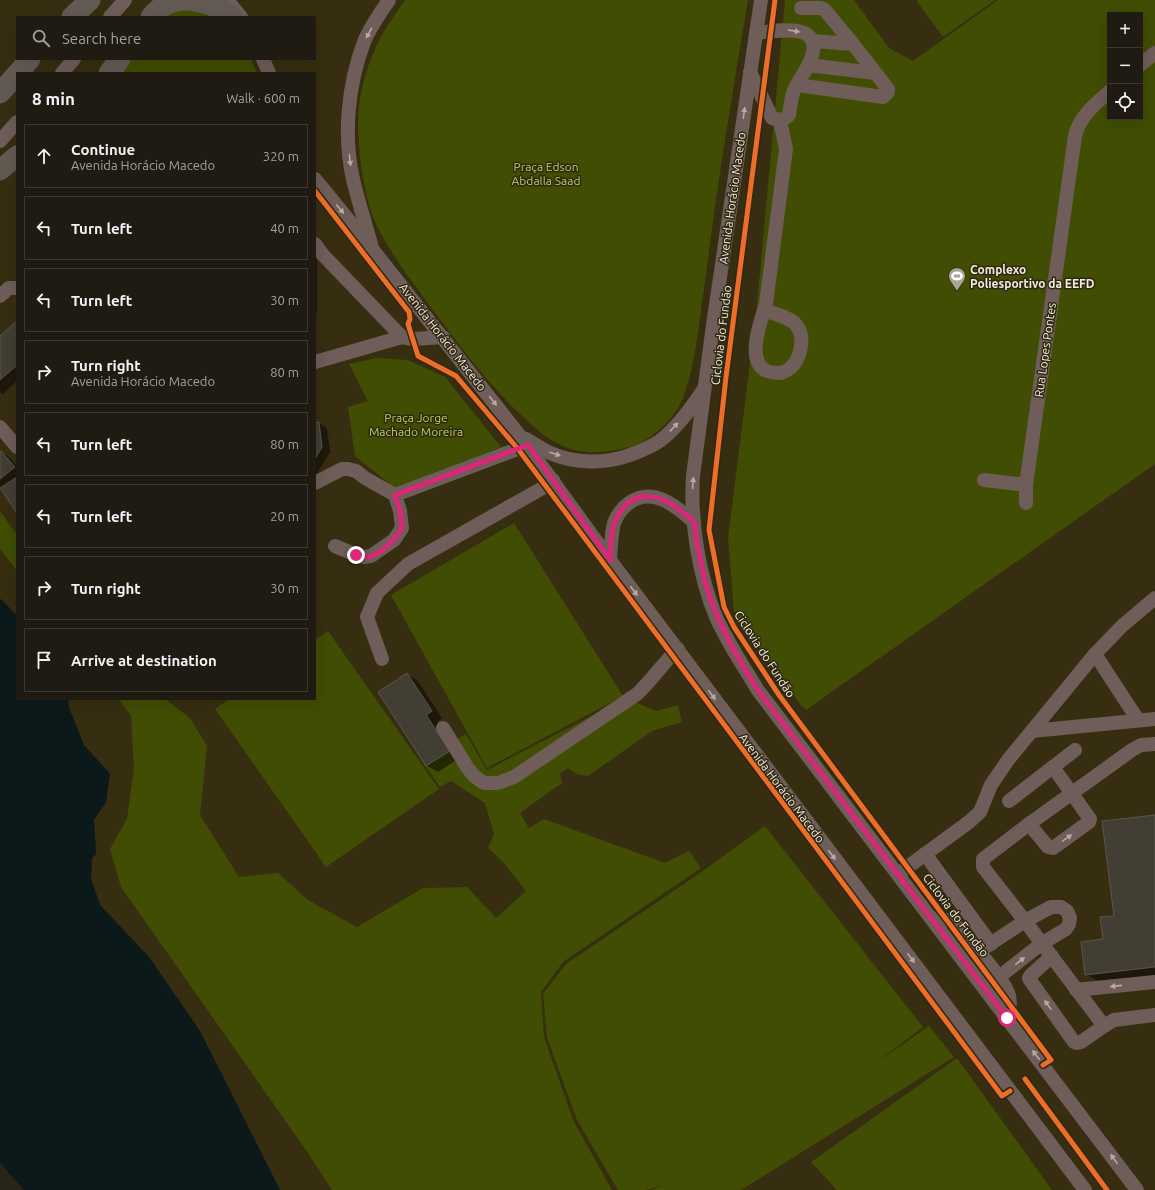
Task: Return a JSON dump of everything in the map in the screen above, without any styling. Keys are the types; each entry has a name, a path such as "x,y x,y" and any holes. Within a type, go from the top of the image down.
{"highway":[{"path":"65,16 78,0"},
{"path":"73,16 90,0"},
{"path":"146,16 153,0"},
{"path":"151,16 154,12 168,3 184,0"},
{"path":"188,0 196,0 206,3 230,16"},
{"path":"19,72 29,60"},
{"path":"110,72 119,60"},
{"path":"0,94 16,75"},
{"path":"0,170 16,157"}],"street":[{"path":"111,16 125,0"},
{"path":"227,0 240,16"},
{"path":"373,250 352,178 348,126 349,103 356,67 364,41 389,0"},
{"name":"Avenida Horácio Macedo","path":"760,0 713,325 693,476 692,492 694,522 705,581 711,602 717,618 757,689 1138,1190"},
{"path":"797,85 883,97 888,92 888,89 824,9 801,8"},
{"path":"750,72 772,118 780,120 789,115 793,93 812,56 812,41 807,34 787,30 756,33"},
{"path":"812,41 853,44"},
{"path":"1143,63 1155,53"},
{"path":"63,72 73,60"},
{"path":"263,60 269,72"},
{"path":"808,65 875,73"},
{"name":"Rua Lopes Pontes","path":"1026,503 1026,486 1075,136 1077,127 1088,112 1107,94"},
{"path":"764,310 786,149 780,120"},
{"path":"0,141 16,123"},
{"name":"Avenida Horácio Macedo","path":"316,180 443,337 524,441 610,560 1085,1190"},
{"path":"316,245 323,255 402,337"},
{"path":"0,296 9,288 16,288"},
{"path":"316,362 402,337 413,339 443,337"},
{"path":"395,495 524,441 550,453 567,458 592,462 617,459 641,451 660,441 690,409 705,387"},
{"path":"0,421 16,429"},
{"path":"0,427 16,445"},
{"path":"316,482 342,469 356,471 365,478 395,495 400,511 402,528 394,540 371,556 364,557 356,555 335,546"},
{"path":"382,659 367,617 377,593 408,564 546,486 553,480"},
{"path":"984,480 1026,486"},
{"path":"610,560 614,524 617,516 624,507 634,500 651,496 659,498 675,506 694,522"},
{"path":"898,874 980,812 991,785 1008,760 1095,654 1122,626 1155,598"},
{"path":"443,728 474,776 484,782 498,784 514,777 637,694 649,683 671,655 678,649"},
{"path":"1095,654 1138,720"},
{"path":"1032,731 1155,719"},
{"path":"1104,1026 983,867 982,863 983,859 1029,824 1132,750 1142,745 1155,744"},
{"path":"1008,801 1075,750"},
{"path":"1029,824 1050,848 1053,848 1089,822 1090,819 1053,767"},
{"path":"925,854 991,944"},
{"path":"978,952 1025,921 1050,907 1061,907 1067,911 1070,918 1070,924 1066,928 1042,944 999,977"},
{"path":"933,919 953,922 1004,983 1009,996 1010,1005 1007,1018"},
{"path":"1052,956 1030,975 1030,980 1074,1042 1077,1044 1114,1020 1155,1015"},
{"path":"1076,990 1155,982"}],"shaded area":[{"path":"0,0 1155,0 1155,1190 280,1190 200,1031 149,957 100,905 91,879 92,858 96,854 94,820 106,802 110,774 84,745 69,708 68,700 316,700 316,72 16,72 16,615 0,599"},
{"path":"0,599 16,615 16,700 68,700 69,708 84,745 110,774 106,802 94,820 96,854 92,858 91,879 100,905 149,957 200,1031 280,1190 24,1190 0,1163"}],"green space":[{"name":"Praça Edson Abdalla Saad","path":"405,0 748,0 722,157 699,326 691,373 678,408 659,430 643,441 618,450 586,452 563,446 540,432 496,390 474,364 413,283 381,234 370,209 361,167 358,124 359,103 364,81 374,51 391,20"},
{"name":"Complexo Poliesportivo da EEFD","path":"785,0 854,0 889,48 913,61 998,0 1155,0 1155,464 806,710 803,706 802,707 734,612 728,538 756,316"},
{"path":"916,0 995,0 943,37"},
{"path":"192,8 213,16 162,16 170,9"},
{"path":"127,60 251,60 257,72 163,72 118,72"},
{"name":"Praça Jorge Machado Moreira","path":"377,358 408,360 445,377 501,447 396,489 355,456 348,407 368,401 349,364"},
{"path":"0,511 16,534 16,570 0,549"},
{"path":"514,523 623,696 487,768 391,595"},
{"path":"328,631 439,789 326,867 215,709 228,700 316,700 316,639"},
{"path":"626,698 656,711 678,705 682,722 652,731 588,776 576,774 568,768 560,773 562,783 520,813 529,828 544,819 665,863 689,851 701,868 563,962 541,992 544,1037 574,1122 612,1190 332,1190 308,1153 121,887 110,849 127,819 134,769 131,716 119,700 166,700 190,718 207,746 200,815 239,877 278,873 308,900 357,927 423,888 467,887 496,918 526,891 503,863 488,848 494,834 485,803 451,781 440,787 421,760 466,734 487,770"},
{"path":"765,826 923,1027 876,1063 929,1026 954,1057 741,1190 651,1190 662,1185 646,1190 618,1190 577,1120 547,1038 543,994 566,964 700,873"},
{"path":"957,1058 1052,1190 837,1190 811,1162"}],"building":[{"path":"16,322 16,366 0,380 0,336"},
{"path":"319,422 322,447 316,457 316,423"},
{"path":"1,451 15,467 0,479 0,452"},
{"path":"16,478 16,512 0,488"},
{"path":"407,673 432,711 426,715 450,751 426,766 378,692"},
{"path":"1155,815 1155,967 1085,975 1081,942 1103,939 1100,917 1114,916 1102,821"}],"cycle path":[{"name":"Ciclovia do Fundão","path":"775,0 726,377 709,530 724,607 734,627 779,695 1051,1060 1043,1065"},
{"path":"316,192 409,312 410,319 408,324 418,356 456,376 518,449 1002,1096 1010,1091"},
{"path":"1025,1079 1107,1190"}],"place":[{"name":"Complexo Poliesportivo da EEFD","path":"957,291"}],"route":[{"path":"356,555 364,557 371,556 394,540 402,528 400,511 395,495 528,445 610,560 614,524 617,516 624,507 634,500 642,497 651,496 668,501 694,522 705,581 717,618 727,639 757,689 1007,1018"}]}
